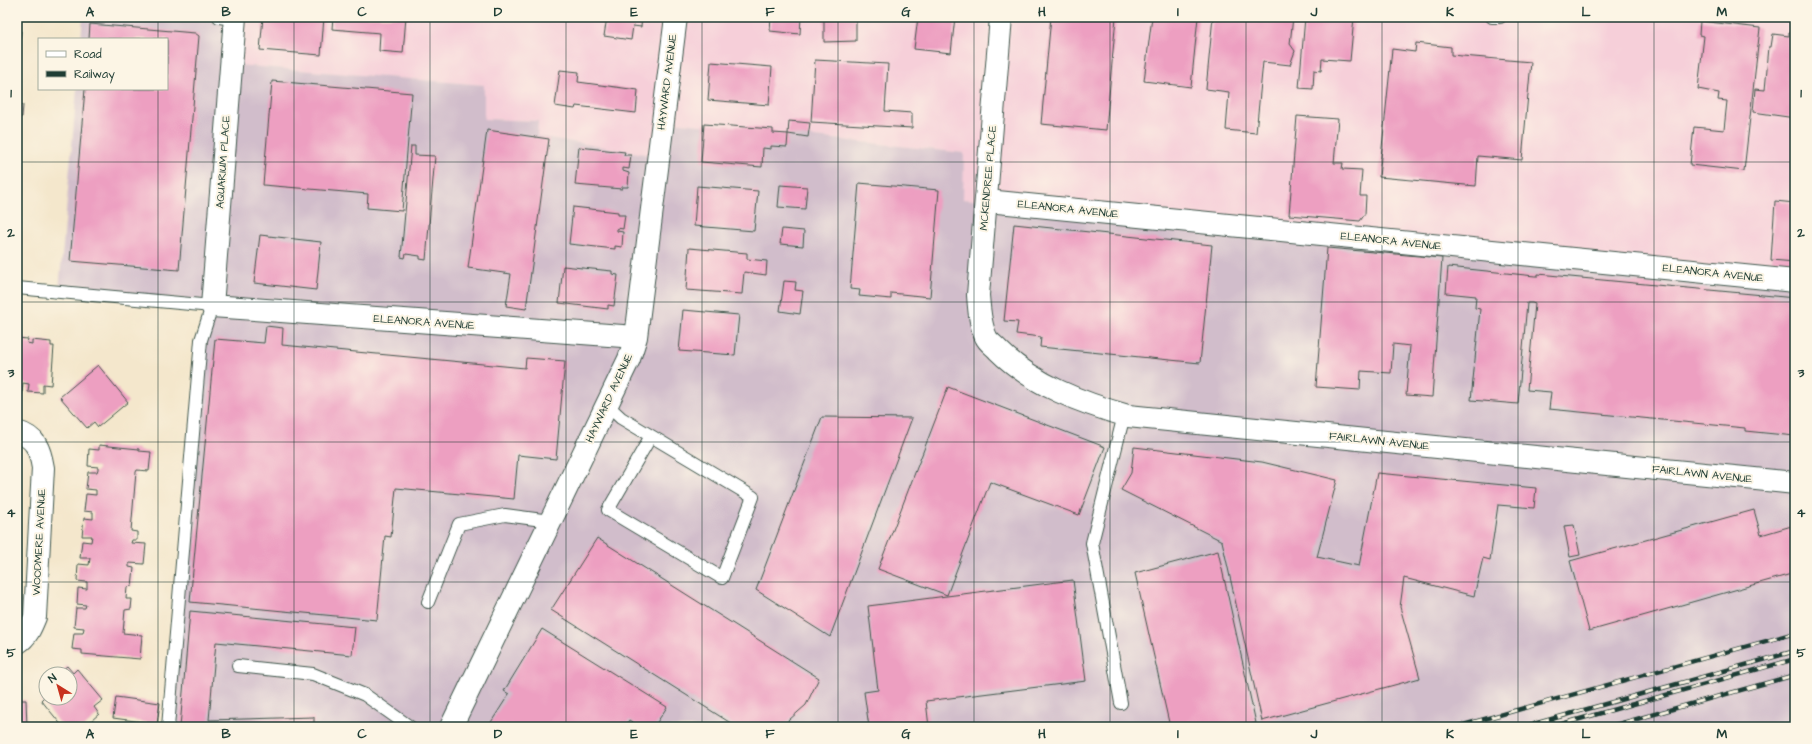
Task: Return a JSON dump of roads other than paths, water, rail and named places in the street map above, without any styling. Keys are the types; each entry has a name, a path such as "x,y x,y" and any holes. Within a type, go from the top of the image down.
{"street":[{"name":"HAYWARD AVENUE","path":"451,727 629,359 636,337 676,17"},
{"name":"MCKENDREE PLACE","path":"986,338 981,319 978,295 987,201 1001,17"},
{"name":"AQUARIUM PLACE","path":"212,306 230,18"},
{"name":"ELEANORA AVENUE","path":"987,201 1795,281"},
{"name":"ELEANORA AVENUE","path":"212,306 636,337"},
{"name":"FAIRLAWN AVENUE","path":"986,338 1009,361 1037,381 1092,406 1124,415 1795,483"},
{"name":"WOODMERE AVENUE","path":"20,642 29,632 35,617 43,468 40,454 26,437"}],"lane":[{"path":"1492,17 1500,17"},
{"path":"17,288 212,306 201,340 168,727"},
{"path":"607,405 621,418 753,497 722,578 608,510 651,436"},
{"path":"1121,702 1092,543 1113,453 1124,415"},
{"path":"428,602 459,524 505,515 550,522"},
{"path":"238,666 313,674 365,695 410,727"}],"railway":[{"path":"1456,727 1795,633"},
{"path":"1523,727 1795,651"},
{"path":"1551,727 1795,659"},
{"path":"1608,727 1795,675"}]}
